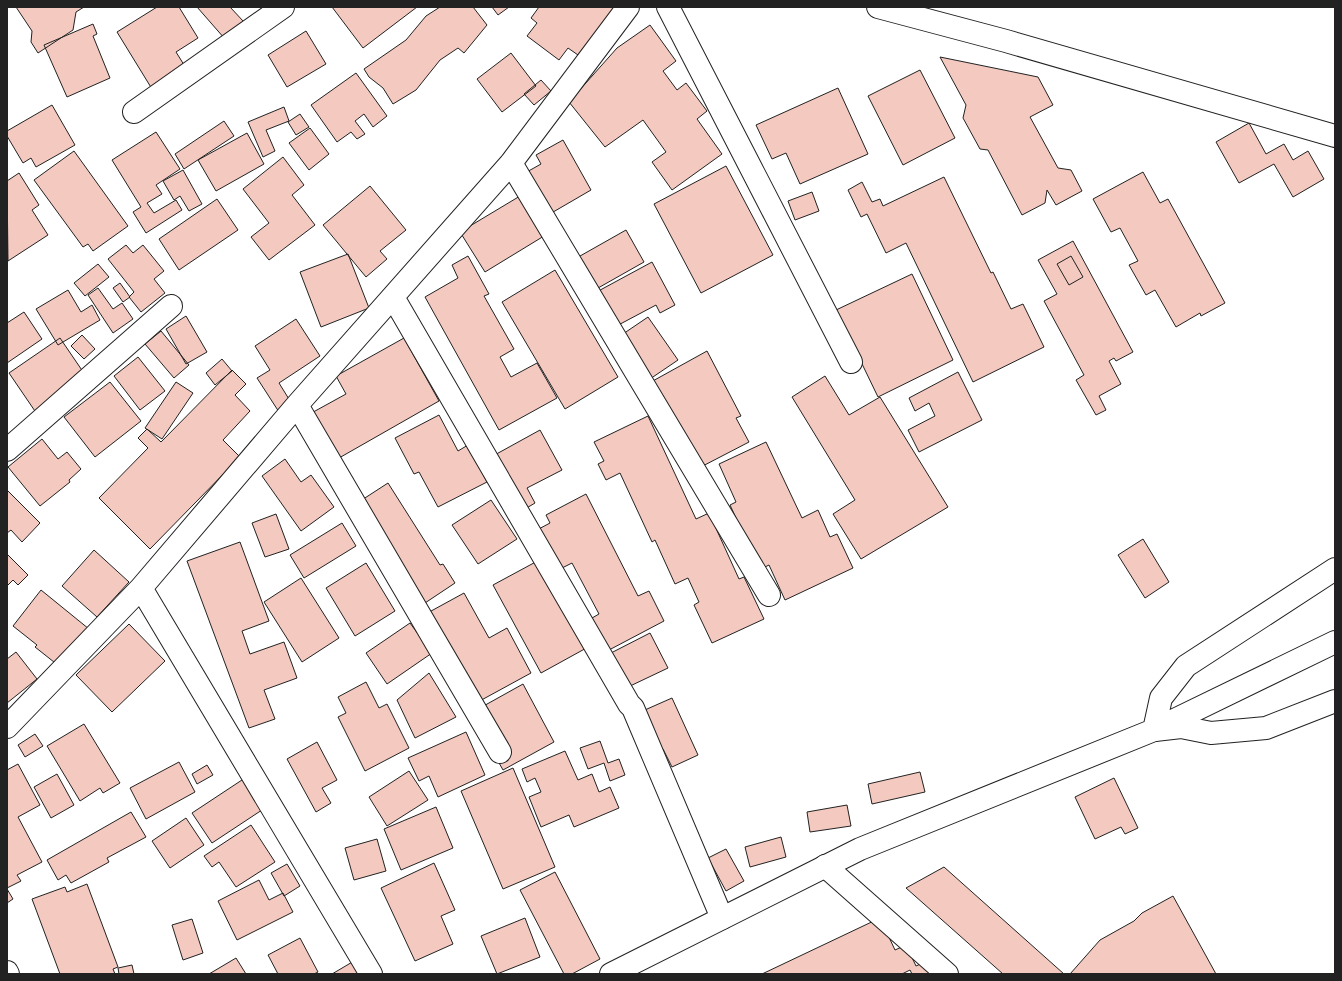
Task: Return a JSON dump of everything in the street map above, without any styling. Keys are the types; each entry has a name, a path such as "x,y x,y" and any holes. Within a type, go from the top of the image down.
{"street":[{"path":"134,112 283,7"},
{"path":"7,727 142,588 297,405 511,163 628,7"},
{"path":"668,7 851,362"},
{"path":"878,7 1006,41 1335,136"},
{"path":"511,163 769,595"},
{"path":"393,297 629,704 633,708 722,918"},
{"path":"7,450 171,306"},
{"path":"297,405 500,752"},
{"path":"1154,730 1161,698 1186,666 1335,569"},
{"path":"142,588 371,974"},
{"path":"611,974 860,849 1154,730 1335,642"},
{"path":"1154,730 1181,727 1211,733 1266,728 1335,701"},
{"path":"825,866 947,974"}],"building":[{"path":"16,7 84,7 76,12 73,30 38,53 31,42 32,31"},
{"path":"157,7 179,7 198,38 176,52 186,68 152,89 117,32"},
{"path":"197,7 230,7 244,22 225,39"},
{"path":"332,7 417,7 363,48"},
{"path":"440,7 473,7 487,25 464,53 458,48 440,60 416,90 393,104 383,88 369,77 364,69 406,40 426,16"},
{"path":"492,7 509,7 498,15"},
{"path":"539,7 615,7 578,55 568,48 559,60 527,36 537,23 531,18"},
{"path":"93,24 97,34 93,36 110,78 67,97 44,45"},
{"path":"650,25 676,61 663,71 677,90 686,83 707,111 697,119 722,154 672,190 652,162 666,152 643,120 605,147 569,102 617,48"},
{"path":"306,31 326,64 287,87 268,55"},
{"path":"511,53 536,86 502,112 477,79"},
{"path":"940,57 1038,77 1053,105 1030,117 1058,168 1071,170 1082,191 1056,205 1047,190 1045,203 1022,215 988,150 980,149 963,118 966,105"},
{"path":"920,70 955,138 903,165 868,96"},
{"path":"356,73 387,116 373,127 364,114 355,121 365,134 357,139 351,132 337,142 311,105"},
{"path":"541,80 551,91 534,105 524,94"},
{"path":"838,88 868,154 800,184 786,153 772,159 756,125"},
{"path":"52,105 75,145 36,167 31,158 23,163 7,136 7,131"},
{"path":"284,107 289,121 266,130 275,151 263,157 248,122"},
{"path":"300,114 309,127 296,135 288,122"},
{"path":"224,121 234,136 184,169 175,154"},
{"path":"1249,123 1266,154 1284,144 1293,160 1308,151 1324,179 1293,197 1274,164 1239,183 1216,142"},
{"path":"310,128 329,154 309,170 289,143"},
{"path":"156,132 180,169 156,185 162,194 147,203 154,213 176,200 182,210 146,233 133,212 141,207 112,160"},
{"path":"247,133 264,164 216,191 198,160"},
{"path":"563,140 591,190 548,215 525,173 541,164 536,155"},
{"path":"74,151 128,226 93,251 88,244 83,247 34,180"},
{"path":"283,157 304,185 292,195 315,225 269,260 251,237 269,223 243,189"},
{"path":"726,166 773,255 701,293 654,204"},
{"path":"183,170 202,204 189,211 180,196 174,200 163,181"},
{"path":"1143,172 1160,203 1168,199 1225,303 1201,316 1200,313 1176,327 1155,290 1146,295 1129,265 1138,261 1120,228 1111,232 1093,199"},
{"path":"19,173 39,205 32,210 48,235 8,261 7,181"},
{"path":"944,177 991,273 993,272 1011,309 1023,304 1044,347 973,382 906,243 886,253 867,214 861,217 848,190 862,182 872,202 880,199 883,206"},
{"path":"370,186 406,230 380,251 387,259 366,277 323,225"},
{"path":"812,192 819,211 795,220 788,201"},
{"path":"520,196 544,236 485,272 460,232"},
{"path":"217,199 238,230 179,270 159,239"},
{"path":"626,230 644,262 591,292 573,260"},
{"path":"1073,241 1133,352 1116,361 1114,358 1109,361 1121,384 1099,396 1106,410 1096,415 1076,380 1084,375 1044,301 1057,294 1038,260"},
{"path":"126,245 133,253 143,245 164,271 154,279 165,293 141,312 129,297 134,292 108,259"},
{"path":"348,254 369,308 321,327 300,272"},
{"path":"468,256 489,294 484,296 514,349 500,357 511,377 537,363 557,398 499,430 425,297 458,278 452,265"},
{"path":"1071,256 1083,277 1069,285 1057,264"},
{"path":"652,262 675,305 660,313 656,305 609,330 591,295"},
{"path":"98,264 109,277 85,296 74,283"},
{"path":"555,270 618,377 565,409 502,302"},
{"path":"912,274 953,360 878,397 836,310"},
{"path":"120,283 130,297 123,302 113,288"},
{"path":"98,288 113,309 122,303 133,319 113,333 88,295"},
{"path":"68,290 81,312 92,305 100,320 58,345 36,309"},
{"path":"24,312 42,339 7,363 7,323"},
{"path":"186,316 207,352 186,364 166,329"},
{"path":"648,317 678,360 650,379 620,336"},
{"path":"296,319 320,356 279,383 292,404 279,412 257,378 270,370 255,346"},
{"path":"161,331 189,365 174,378 145,344"},
{"path":"82,335 95,349 84,359 71,346"},
{"path":"60,338 90,382 39,417 9,373"},
{"path":"404,338 439,401 332,462 306,416 346,394 336,376"},
{"path":"707,351 741,416 736,418 749,442 697,469 651,382"},
{"path":"138,357 165,391 140,410 114,376"},
{"path":"222,359 232,371 215,385 206,373"},
{"path":"232,370 246,384 235,395 250,411 223,440 240,457 150,549 99,498 148,448 138,438 147,429 161,442"},
{"path":"958,372 982,420 919,452 908,430 935,416 929,403 915,411 909,398"},
{"path":"825,376 849,415 880,397 948,507 861,559 833,514 855,500 792,397"},
{"path":"110,382 141,421 95,457 64,417"},
{"path":"176,382 193,393 162,439 145,428"},
{"path":"439,415 458,451 468,445 487,482 438,507 419,472 414,474 395,438"},
{"path":"648,416 696,519 709,513 739,579 744,577 764,619 712,643 694,605 699,602 688,578 675,584 655,540 652,542 620,473 606,480 598,464 604,461 594,442"},
{"path":"540,430 562,470 527,488 535,503 520,512 491,457"},
{"path":"42,439 58,459 67,452 81,469 69,480 70,482 40,506 8,467"},
{"path":"766,442 802,518 818,510 830,537 837,534 853,568 785,600 769,565 763,568 752,545 749,546 730,505 736,502 719,464"},
{"path":"285,459 301,482 311,475 334,507 301,531 262,476"},
{"path":"388,483 440,565 443,564 455,583 416,609 351,507"},
{"path":"7,490 40,523 22,542 11,530 7,533"},
{"path":"586,494 638,596 649,591 664,621 609,650 592,618 599,614 572,563 556,571 535,531 550,523 546,515"},
{"path":"491,500 517,539 478,564 452,525"},
{"path":"276,514 289,549 265,557 252,523"},
{"path":"342,523 356,546 304,578 290,555"},
{"path":"1143,539 1169,582 1145,598 1118,555"},
{"path":"240,542 269,621 242,631 250,654 284,642 297,678 264,690 275,719 249,728 187,561"},
{"path":"94,550 129,582 97,617 62,586"},
{"path":"7,554 28,575 18,585 13,580 7,586"},
{"path":"543,558 590,646 541,673 493,585"},
{"path":"366,563 395,611 355,636 326,588"},
{"path":"301,578 339,638 302,662 264,602"},
{"path":"41,590 89,629 59,666 35,647 37,645 13,626"},
{"path":"464,593 489,638 507,628 531,673 476,703 422,616"},
{"path":"410,623 432,653 387,684 366,653"},
{"path":"129,624 165,661 112,712 76,675"},
{"path":"650,633 668,668 628,687 611,653"},
{"path":"16,652 37,679 7,703 7,659"},
{"path":"429,673 456,717 415,738 397,700"},
{"path":"366,682 379,708 387,704 409,748 365,771 338,717 346,713 338,697"},
{"path":"523,684 554,742 503,770 471,713"},
{"path":"672,698 698,755 672,767 663,749 655,753 638,713"},
{"path":"84,724 120,783 103,793 100,788 80,801 47,746"},
{"path":"466,732 485,775 438,797 429,776 419,781 408,758"},
{"path":"35,734 43,746 25,757 18,745"},
{"path":"600,741 608,763 619,759 625,775 610,781 604,763 588,769 580,748"},
{"path":"317,742 337,780 322,788 331,803 316,812 287,759"},
{"path":"565,751 578,780 592,774 599,792 610,787 619,808 574,827 569,815 541,827 529,797 541,792 535,778 527,782 522,769"},
{"path":"179,762 195,792 146,819 130,788"},
{"path":"18,764 40,805 18,817 42,862 17,875 21,881 7,888 7,770"},
{"path":"207,765 213,775 197,784 192,774"},
{"path":"513,768 555,867 503,889 461,791"},
{"path":"409,771 428,800 387,826 369,797"},
{"path":"920,772 925,792 872,804 868,784"},
{"path":"57,774 74,805 51,818 34,787"},
{"path":"245,778 265,808 212,843 192,813"},
{"path":"1114,778 1138,828 1125,834 1121,827 1095,839 1075,797"},
{"path":"847,805 851,826 810,832 807,812"},
{"path":"436,807 453,848 401,870 384,829"},
{"path":"131,812 146,837 107,858 109,862 71,883 66,875 58,880 47,860"},
{"path":"186,818 204,845 170,868 152,841"},
{"path":"251,825 275,862 236,887 219,862 212,867 204,856"},
{"path":"781,837 786,857 750,867 745,847"},
{"path":"377,839 386,871 354,880 345,848"},
{"path":"726,849 744,881 726,891 708,858"},
{"path":"434,863 455,910 441,916 453,944 415,961 381,888"},
{"path":"287,864 300,886 284,896 271,873"},
{"path":"944,867 1064,974 1003,974 906,888"},
{"path":"555,872 600,959 572,974 564,974 520,890"},
{"path":"259,880 269,900 283,893 293,912 237,940 218,901"},
{"path":"87,884 118,967 113,969 115,974 60,974 32,899 65,887 67,892"},
{"path":"7,889 13,899 7,903"},
{"path":"1173,896 1216,974 1070,974 1100,940 1134,921 1142,913"},
{"path":"525,918 540,957 497,974 481,936"},
{"path":"880,918 895,950 906,945 916,966 925,962 931,974 912,974 910,970 902,974 762,974"},
{"path":"192,919 203,953 183,960 172,925"},
{"path":"300,938 318,972 314,974 278,974 268,955"},
{"path":"236,958 246,974 209,974"},
{"path":"354,961 361,974 332,974"},
{"path":"132,965 134,974 119,974 118,968"}]}
